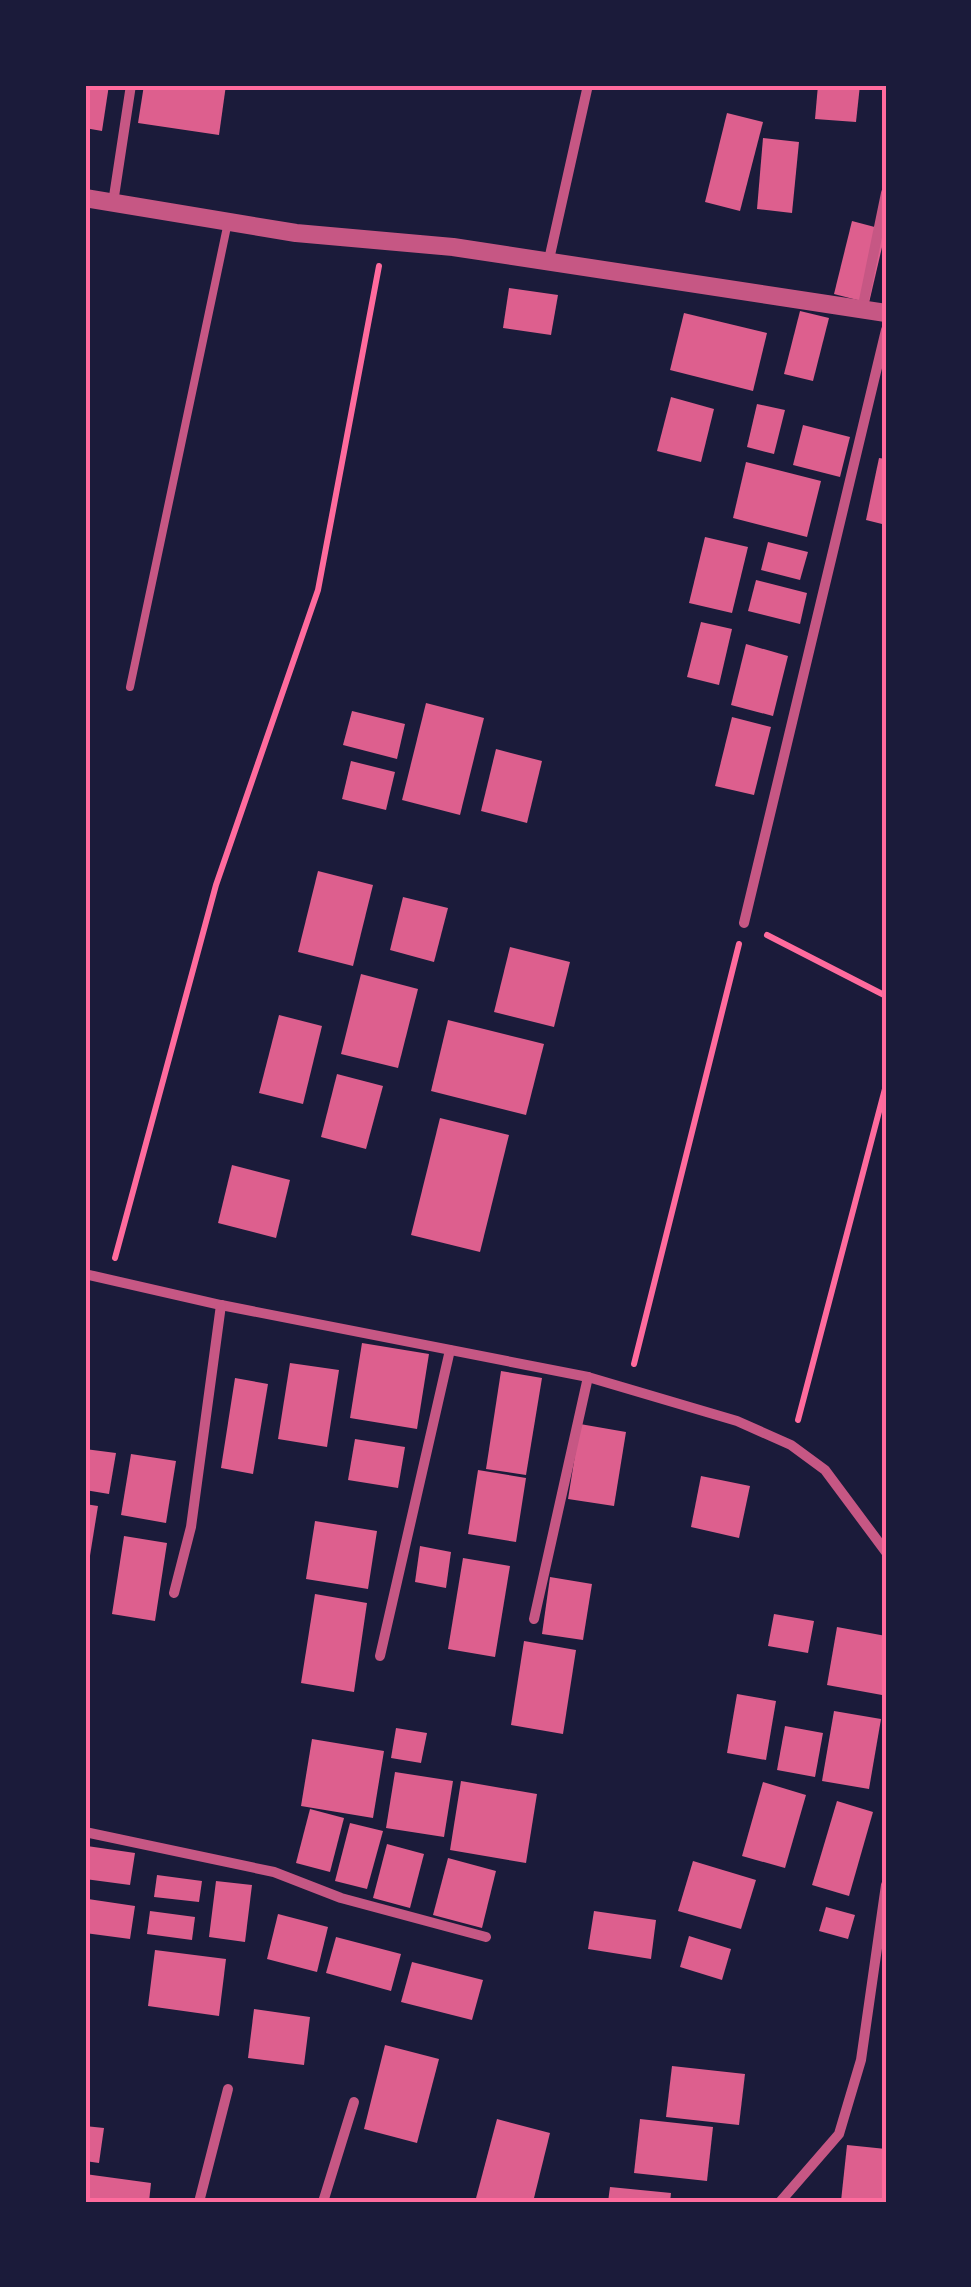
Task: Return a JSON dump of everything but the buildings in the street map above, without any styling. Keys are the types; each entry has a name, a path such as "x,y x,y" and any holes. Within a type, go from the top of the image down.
{"street":[{"path":"112,204 131,85"},
{"path":"548,264 588,85"},
{"path":"862,310 886,193"},
{"path":"85,198 228,222 384,239 886,313"},
{"path":"744,923 886,330"},
{"path":"85,1274 221,1306 588,1377 737,1421 791,1445 826,1470 886,1552"},
{"path":"174,1593 191,1527 221,1306"},
{"path":"380,1656 450,1350"},
{"path":"534,1619 588,1377"},
{"path":"85,1832 274,1872 341,1898 486,1937"},
{"path":"780,2202 839,2134 861,2060 886,1885"},
{"path":"199,2202 228,2089"},
{"path":"322,2202 354,2102"}],"lane":[{"path":"130,687 228,222"}],"path":[{"path":"110,1278 216,885 318,590 384,239"},
{"path":"628,1388 744,923 886,996"},
{"path":"791,1445 886,1085"}]}
